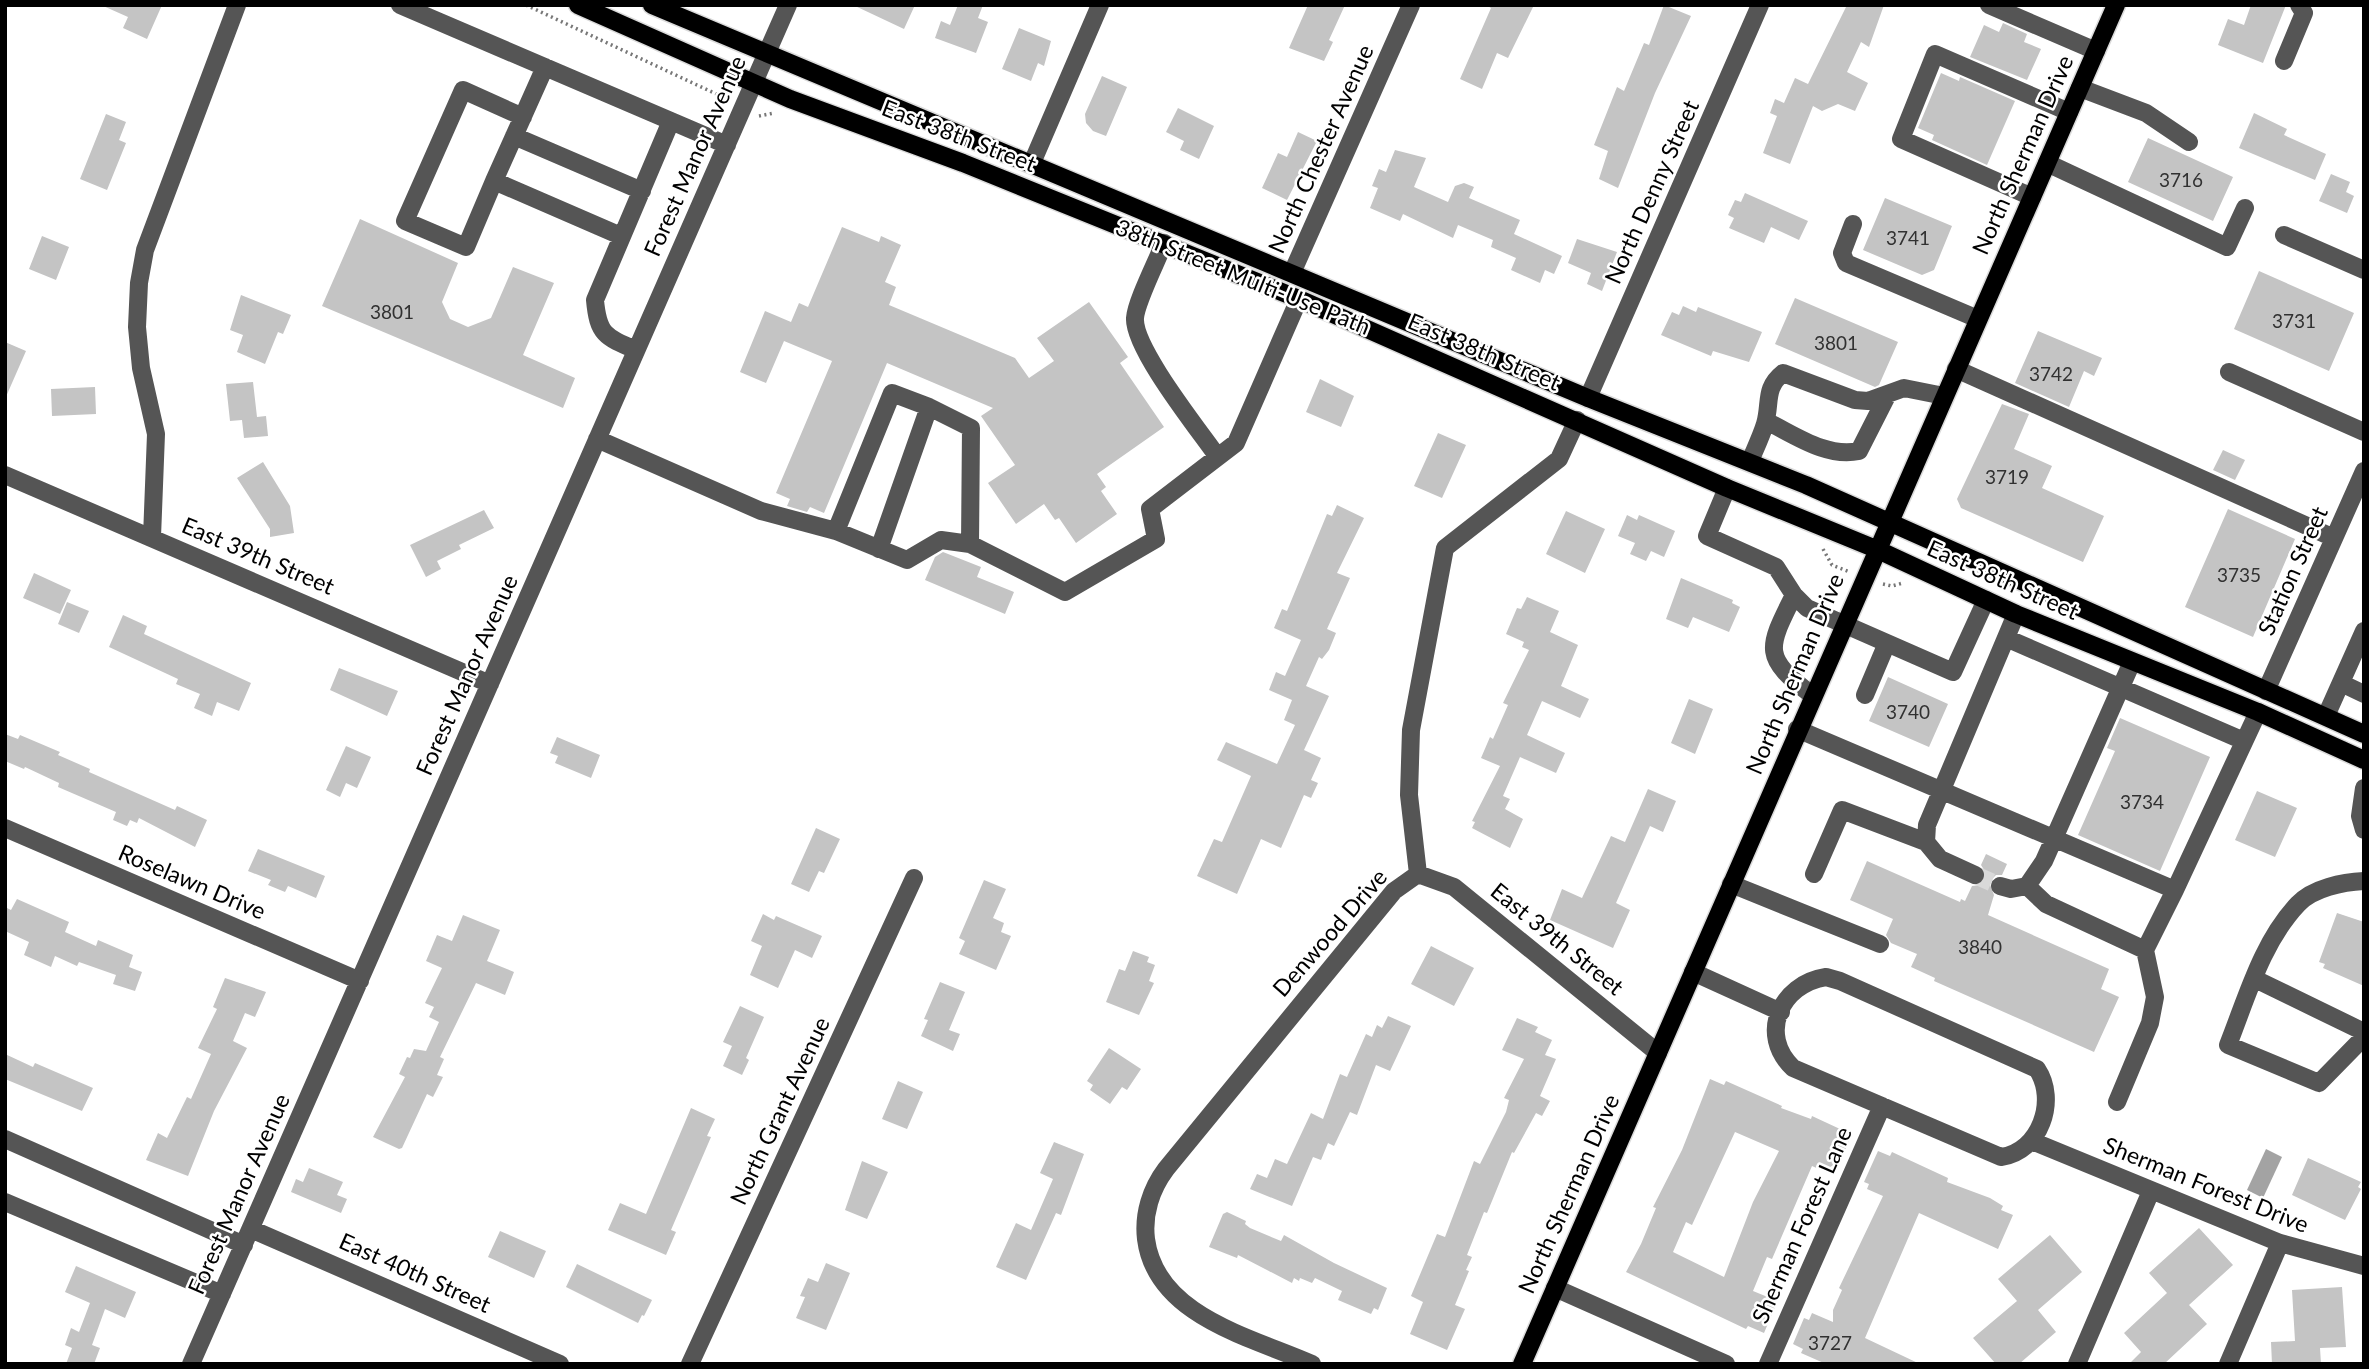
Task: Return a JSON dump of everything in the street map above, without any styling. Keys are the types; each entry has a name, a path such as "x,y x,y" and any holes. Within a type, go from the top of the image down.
{"main road":[{"name":"East 38th Street","path":"578,5 754,84 1164,243 1299,299 1727,488 1876,549 2016,614 2258,712 2364,760"},
{"name":"East 38th Street","path":"652,5 1588,398 1750,461 2364,734"},
{"name":"North Sherman Drive","path":"1522,1364 1863,578 2116,5"}],"street":[{"path":"152,537 156,434 138,349 137,305 140,272 145,250 237,5"},
{"path":"400,5 727,145"},
{"name":"Forest Manor Avenue","path":"191,1364 788,5"},
{"path":"1032,163 1100,5"},
{"name":"North Chester Avenue","path":"1293,273 1411,5"},
{"name":"North Denny Street","path":"1588,398 1760,5"},
{"path":"1989,5 2096,51"},
{"path":"2284,61 2304,13 2299,5"},
{"path":"2032,197 1901,139 1935,54 2069,112"},
{"path":"523,117 463,90 405,221 466,247 545,67"},
{"path":"2080,88 2147,113 2189,142"},
{"path":"636,350 609,337 598,325 595,300 671,121"},
{"path":"514,136 642,191"},
{"path":"2048,163 2227,247 2245,208"},
{"path":"494,181 621,236"},
{"path":"1853,224 1842,253 1846,263 1978,319"},
{"path":"2284,235 2364,270"},
{"path":"1164,243 1135,319 1142,344 1217,456"},
{"path":"597,439 761,510 836,531 907,559 941,540 970,544 1066,592 1156,539 1150,509 1236,443 1299,299"},
{"path":"1956,369 2334,538"},
{"path":"2229,372 2364,432"},
{"path":"1750,461 1766,421 1766,396 1775,379 1783,373 1855,400 1868,401 1904,388 1944,396"},
{"path":"836,531 892,393 929,407 971,428 970,544"},
{"path":"1766,421 1826,451 1846,454 1859,452 1888,394"},
{"path":"879,549 929,407"},
{"name":"Denwood Drive","path":"1312,1364 1193,1311 1170,1292 1159,1277 1148,1251 1147,1212 1156,1185 1166,1169 1394,891 1418,874 1410,814 1411,730 1445,548 1559,459 1577,420"},
{"name":"Station Street","path":"2266,691 2364,471"},
{"name":"East 39th Street","path":"5,475 490,684"},
{"path":"1727,488 1707,536 1776,567 1794,595 1807,608 1953,672 1986,600"},
{"path":"1794,595 1778,628 1774,659 1782,673 1812,695"},
{"path":"1926,842 1927,825 2016,614"},
{"path":"2326,716 2364,631"},
{"path":"2006,638 2244,741"},
{"path":"1865,695 1887,643"},
{"path":"2000,886 2011,889 2027,886 2055,839 2132,662"},
{"path":"2341,683 2364,694"},
{"path":"2117,1101 2150,1023 2155,996 2146,950 2258,712"},
{"path":"1797,729 2175,890"},
{"path":"2364,788 2360,816 2364,830"},
{"path":"1815,874 1842,810 1926,842 1940,859 1975,874"},
{"name":"Roselawn Drive","path":"5,828 360,981"},
{"name":"East 39th Street","path":"1418,874 1454,887 1658,1053"},
{"name":"North Grant Avenue","path":"690,1364 914,878"},
{"path":"2255,979 2364,1035 2319,1083 2228,1045 2269,943 2300,902 2341,882 2364,881"},
{"path":"1731,884 1880,944"},
{"path":"2027,886 2046,904 2146,950"},
{"path":"1693,972 1781,1012"},
{"path":"1826,977 2030,1064 2043,1078 2047,1091 2044,1115 2032,1141 2015,1154 2001,1157 1793,1068 1776,1045 1776,1025 1781,1012 1791,992 1798,986 1826,977"},
{"name":"Sherman Forest Lane","path":"1768,1364 1882,1106"},
{"name":"East 40th Street","path":"5,1139 560,1364"},
{"name":"Sherman Forest Drive","path":"2032,1141 2280,1243 2364,1266"},
{"path":"2077,1364 2151,1191"},
{"path":"5,1202 222,1294"},
{"path":"2228,1364 2280,1243"},
{"path":"1555,1288 1726,1364"}],"path":[{"path":"526,5 760,117 782,111"},
{"path":"1822,546 1832,565 1892,586 1903,583"}],"shaded area":[{"path":"2266,1149 2282,1157 2263,1198 2247,1190"}],"building":[{"path":"101,5 162,5 147,39 123,28 128,17"},
{"path":"853,5 915,5 904,29"},
{"path":"958,5 983,5 978,18 988,22 976,53 935,38 941,21 950,25"},
{"path":"1308,5 1345,5 1329,40 1333,42 1324,61 1289,48"},
{"path":"1486,5 1534,5 1508,58 1497,53 1482,89 1460,79 1491,8"},
{"path":"1664,5 1691,16 1655,93 1618,188 1599,179 1608,151 1594,145 1617,87 1624,91 1644,43 1649,45"},
{"path":"1847,5 1884,5 1869,47 1861,42 1847,72 1868,83 1855,111 1838,104 1822,111 1813,106 1790,164 1763,153 1777,116 1770,113 1775,99 1784,103 1795,78 1808,84"},
{"path":"2251,5 2286,5 2263,63 2218,45 2228,19 2244,25"},
{"path":"2003,23 2027,34 2024,42 2041,49 2027,80 1970,57 1984,25 1999,32"},
{"path":"1019,28 1051,41 1044,66 1038,63 1031,81 1002,69"},
{"path":"1941,73 1959,81 1960,77 2015,101 1987,165 1932,140 1934,135 1918,128"},
{"path":"1102,76 1127,87 1106,136 1093,131 1086,123 1085,114"},
{"path":"1178,108 1214,126 1199,159 1180,150 1184,141 1166,132"},
{"path":"2254,113 2287,129 2284,135 2326,154 2315,180 2239,148"},
{"path":"106,114 126,122 119,140 126,143 107,190 80,179"},
{"path":"1298,132 1317,141 1287,200 1262,188 1278,153 1287,157"},
{"path":"2148,138 2233,177 2213,221 2128,182"},
{"path":"1395,150 1426,158 1414,187 1448,202 1455,186 1464,183 1474,187 1469,198 1520,220 1514,234 1562,256 1554,274 1545,270 1540,283 1511,270 1516,258 1491,247 1493,240 1458,225 1453,238 1403,214 1400,221 1370,208 1378,188 1372,186 1379,169 1386,172"},
{"path":"2331,174 2350,182 2346,192 2354,196 2347,213 2319,201"},
{"path":"1745,193 1808,221 1799,240 1771,227 1764,243 1729,228 1734,218 1728,215 1735,200 1741,202"},
{"path":"1885,198 1952,226 1934,270 1922,275 1863,250"},
{"path":"360,219 458,263 442,302 450,319 468,327 491,318 513,267 554,283 523,355 575,378 563,408 322,306"},
{"path":"842,227 879,242 881,236 901,245 885,282 896,287 889,305 1015,358 1029,378 1054,361 1037,338 1089,302 1128,357 1120,363 1164,427 1097,474 1106,487 1101,491 1117,514 1076,543 1059,518 1055,520 1044,504 1016,524 988,483 1015,465 981,416 993,408 887,363 824,513 810,507 807,512 787,506 790,499 776,493 832,361 784,341 766,383 740,372 765,311 791,322 799,303 808,307"},
{"path":"42,236 69,247 56,280 29,269"},
{"path":"1577,239 1617,252 1602,291 1587,284 1591,273 1568,263"},
{"path":"2259,271 2354,313 2329,371 2234,329"},
{"path":"241,295 291,315 283,334 278,332 265,364 237,352 243,335 230,330"},
{"path":"1795,298 1898,342 1879,385 1875,387 1775,344"},
{"path":"1683,306 1696,312 1698,307 1762,332 1749,362 1713,351 1711,356 1661,335 1672,312 1679,315"},
{"path":"2038,331 2102,358 2094,376 2084,371 2069,407 2015,383"},
{"path":"5,342 26,351 5,399"},
{"path":"1320,379 1354,396 1341,427 1306,412"},
{"path":"253,382 257,417 266,416 268,436 244,438 242,420 230,421 226,384"},
{"path":"95,387 96,414 52,416 51,389"},
{"path":"2002,404 2029,414 2014,449 2052,466 2042,488 2104,516 2083,562 1961,508 1957,499"},
{"path":"1438,433 1466,445 1442,498 1414,486"},
{"path":"2223,450 2245,460 2235,480 2213,470"},
{"path":"263,462 290,506 294,533 270,537 270,529 237,478"},
{"path":"1337,505 1364,518 1337,573 1350,578 1327,629 1336,633 1329,650 1322,659 1319,657 1306,686 1329,696 1304,750 1321,758 1311,780 1318,783 1311,798 1304,795 1281,848 1261,839 1237,894 1197,876 1214,839 1222,842 1251,776 1217,760 1226,742 1277,764 1295,725 1284,720 1292,700 1269,690 1276,672 1285,676 1301,640 1274,628 1282,609 1287,611 1327,514 1332,516"},
{"path":"2228,509 2295,539 2253,637 2185,607"},
{"path":"484,510 494,528 459,545 461,549 437,561 441,569 426,577 410,545"},
{"path":"1566,511 1605,529 1585,573 1546,554"},
{"path":"1627,515 1637,520 1639,515 1675,531 1664,557 1651,551 1646,561 1630,554 1635,543 1618,536"},
{"path":"943,552 981,567 977,577 1014,592 1005,614 925,580 935,557"},
{"path":"34,573 71,590 60,614 23,598"},
{"path":"1681,578 1733,600 1732,603 1740,607 1729,632 1693,617 1688,628 1666,619"},
{"path":"1527,597 1559,611 1550,632 1578,645 1561,686 1589,699 1580,718 1542,701 1527,735 1565,753 1556,773 1520,757 1503,796 1510,799 1505,809 1523,819 1510,848 1472,828 1475,822 1472,821 1500,766 1481,758 1490,737 1493,739 1508,705 1503,703 1529,650 1522,647 1524,642 1506,634 1517,608 1521,609"},
{"path":"67,602 89,611 79,633 58,624"},
{"path":"123,615 147,626 144,634 251,683 239,711 217,702 212,716 194,708 200,694 176,684 178,679 109,647"},
{"path":"339,668 398,691 387,716 330,690"},
{"path":"1888,677 1948,704 1929,747 1869,721"},
{"path":"1689,699 1713,709 1695,754 1671,743"},
{"path":"2120,718 2210,757 2160,871 2078,835 2115,751 2107,748"},
{"path":"5,734 18,739 20,735 60,752 58,755 90,769 89,772 175,810 177,806 207,820 195,847 139,818 137,823 130,820 127,826 113,820 116,812 58,787 59,783 25,767 24,769 5,761"},
{"path":"557,737 600,755 591,778 555,763 558,756 550,753"},
{"path":"346,746 371,757 357,788 346,783 340,797 326,790"},
{"path":"1648,789 1676,801 1663,832 1650,826 1616,903 1630,910 1613,948 1550,920 1562,889 1582,898 1611,836 1625,842"},
{"path":"2257,791 2297,808 2275,857 2235,840"},
{"path":"816,828 840,839 824,873 819,871 809,892 791,884"},
{"path":"258,849 325,876 316,898 288,886 285,892 268,885 271,880 248,871"},
{"path":"1986,854 2007,864 2002,875 1996,875 1989,882 1994,895 1988,915 2109,969 2101,989 2119,997 2094,1052 1934,981 1935,978 1911,967 1917,954 1891,943 1886,935 1893,919 1850,900 1867,861 1960,902 1961,899 1965,901 1972,886 1981,885 1986,879 1981,865"},
{"path":"984,880 1006,889 993,918 1004,923 1001,932 1011,936 996,970 959,954 965,941 959,938"},
{"path":"17,899 69,922 65,932 96,946 98,940 133,955 129,967 142,972 135,991 113,984 116,975 79,962 77,966 55,956 51,967 24,955 29,942 5,931 5,907 11,910"},
{"path":"2337,913 2364,922 2364,986 2323,968 2325,964 2319,962"},
{"path":"763,914 774,920 776,916 822,936 812,958 795,950 778,988 750,975 762,946 751,941"},
{"path":"463,915 500,930 487,961 514,972 505,995 476,983 440,1057 444,1059 437,1075 443,1077 433,1097 427,1094 402,1148 399,1149 373,1137 405,1077 399,1074 407,1057 410,1058 414,1049 426,1051 439,1022 429,1017 434,1007 425,1003 442,968 426,961 437,935 452,941"},
{"path":"1431,946 1474,968 1454,1006 1411,984"},
{"path":"1133,951 1149,957 1147,962 1155,965 1149,981 1154,983 1139,1015 1106,1002 1119,969 1125,971"},
{"path":"225,978 266,992 255,1017 245,1013 233,1041 247,1048 214,1111 188,1176 146,1160 158,1133 167,1138 187,1097 191,1099 211,1054 198,1048 217,1009 213,1007"},
{"path":"940,982 965,992 949,1030 960,1034 953,1051 921,1036 928,1020 924,1019"},
{"path":"740,1006 764,1017 746,1058 749,1060 742,1075 723,1066 732,1046 723,1042"},
{"path":"1388,1016 1411,1026 1390,1071 1376,1065 1357,1115 1350,1112 1334,1146 1328,1143 1321,1160 1313,1157 1292,1206 1250,1189 1257,1174 1267,1178 1275,1159 1287,1164 1311,1113 1323,1119 1340,1074 1347,1077 1366,1034 1372,1037 1377,1025 1382,1028"},
{"path":"1517,1018 1538,1027 1535,1032 1552,1040 1545,1055 1556,1059 1540,1096 1550,1101 1542,1116 1536,1113 1514,1153 1512,1152 1487,1213 1484,1212 1467,1255 1472,1257 1466,1270 1469,1271 1455,1305 1465,1309 1447,1350 1410,1334 1423,1302 1411,1296 1437,1234 1445,1237 1474,1161 1480,1164 1506,1112 1509,1100 1504,1098 1524,1059 1502,1050"},
{"path":"1109,1048 1141,1069 1127,1090 1122,1087 1110,1104 1090,1090 1093,1085 1087,1081"},
{"path":"5,1054 33,1067 35,1063 93,1088 82,1111 5,1079"},
{"path":"1710,1079 1724,1085 1726,1081 1782,1106 1781,1108 1811,1119 1812,1116 1840,1129 1838,1134 1850,1139 1837,1169 1831,1166 1828,1173 1812,1166 1772,1259 1767,1257 1753,1291 1775,1300 1775,1307 1764,1333 1748,1326 1746,1329 1626,1272 1656,1208 1653,1207 1682,1150","holes":["1735,1132 1779,1151 1753,1202 1724,1277 1673,1252 1686,1222 1692,1225"]},
{"path":"898,1081 923,1092 907,1129 882,1119"},
{"path":"691,1108 715,1119 707,1136 711,1137 671,1230 676,1232 666,1255 608,1230 620,1203 646,1214"},
{"path":"1054,1142 1084,1154 1061,1215 1056,1213 1026,1280 996,1267 1016,1223 1031,1230 1053,1179 1040,1173"},
{"path":"1878,1151 1890,1156 1892,1152 1948,1178 1947,1182 1990,1198 2003,1206 2001,1210 2013,1215 1998,1249 1919,1213 1865,1338 1920,1364 1826,1364 1801,1353 1803,1349 1793,1344 1804,1318 1809,1320 1812,1313 1833,1322 1833,1310 1842,1290 1839,1288 1883,1196 1867,1189 1869,1184 1864,1182"},
{"path":"2308,1158 2361,1182 2358,1187 2361,1189 2345,1220 2292,1195"},
{"path":"862,1161 888,1172 867,1219 845,1210"},
{"path":"309,1168 343,1182 337,1195 347,1199 341,1213 291,1192 296,1179 303,1182"},
{"path":"1227,1212 1246,1221 1245,1224 1250,1228 1281,1241 1284,1235 1387,1288 1378,1310 1374,1308 1371,1314 1338,1300 1342,1291 1315,1278 1312,1283 1294,1278 1292,1283 1238,1255 1237,1258 1209,1247 1223,1214"},
{"path":"2199,1228 2233,1265 2189,1305 2207,1324 2164,1364 2129,1364 2141,1352 2124,1333 2167,1293 2149,1273"},
{"path":"500,1231 546,1251 534,1278 488,1257"},
{"path":"2050,1235 2082,1272 2038,1310 2056,1332 2019,1364 1996,1364 1973,1338 2017,1301 1998,1279"},
{"path":"826,1263 850,1273 826,1330 796,1318 805,1297 800,1296 808,1278 818,1282"},
{"path":"577,1264 652,1300 638,1323 566,1287"},
{"path":"76,1266 136,1292 125,1318 105,1309 92,1345 100,1348 94,1364 66,1364 72,1348 65,1345 71,1328 79,1332 90,1303 65,1292"},
{"path":"2342,1287 2346,1347 2320,1348 2321,1364 2272,1364 2271,1342 2295,1341 2292,1290"}],"tunnel":[{"path":"1975,875 2000,886"}]}
